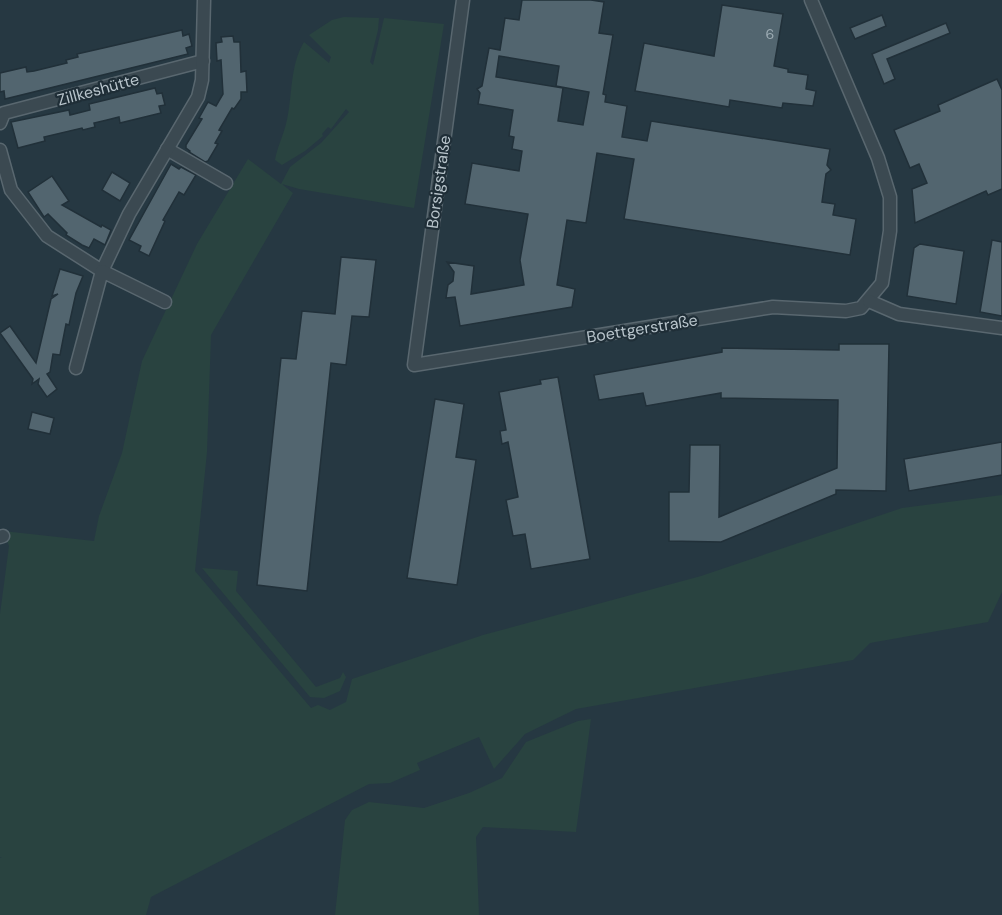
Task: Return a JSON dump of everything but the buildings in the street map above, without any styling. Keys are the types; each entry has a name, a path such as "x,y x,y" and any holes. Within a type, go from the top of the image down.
{"street":[{"path":"76,368 102,271 129,214 198,97 202,80 204,0"},
{"name":"Borsigstraße","path":"414,365 463,0"},
{"path":"811,0 878,158 890,197 890,231 882,283 869,301 899,314 1002,328"},
{"name":"Zillkeshütte","path":"0,123 4,113 202,61"},
{"path":"167,149 226,183"},
{"path":"0,150 11,190 47,237 102,271 165,302"},
{"name":"Boettgerstraße","path":"414,365 773,307 846,311 861,308 869,301"}],"green space":[{"path":"344,17 379,18 370,62 373,65 384,18 444,24 414,208 299,189 282,184 293,193 211,335 207,452 195,571 311,708 318,705 330,710 346,702 352,679 483,635 701,576 902,508 1002,495 1002,592 988,622 870,643 853,660 576,709 525,734 494,769 479,737 417,763 420,770 390,783 369,784 151,897 146,915 0,915 0,858 2,857 0,857 0,614 9,546 3,531 94,541 99,516 122,453 142,361 197,244 248,159 281,184 290,167 321,143 349,112 346,109 331,129 328,127 322,134 323,136 305,151 282,165 275,160 286,124 299,52 304,42 329,63 331,57 309,35 332,20"},
{"path":"202,568 238,571 236,591 316,687 340,678 343,672 346,677 340,691 324,698 310,697"},
{"path":"591,719 576,832 483,827 476,837 479,915 335,915 345,820 352,810 369,802 424,808 469,793 502,778 526,742 578,721"}]}
